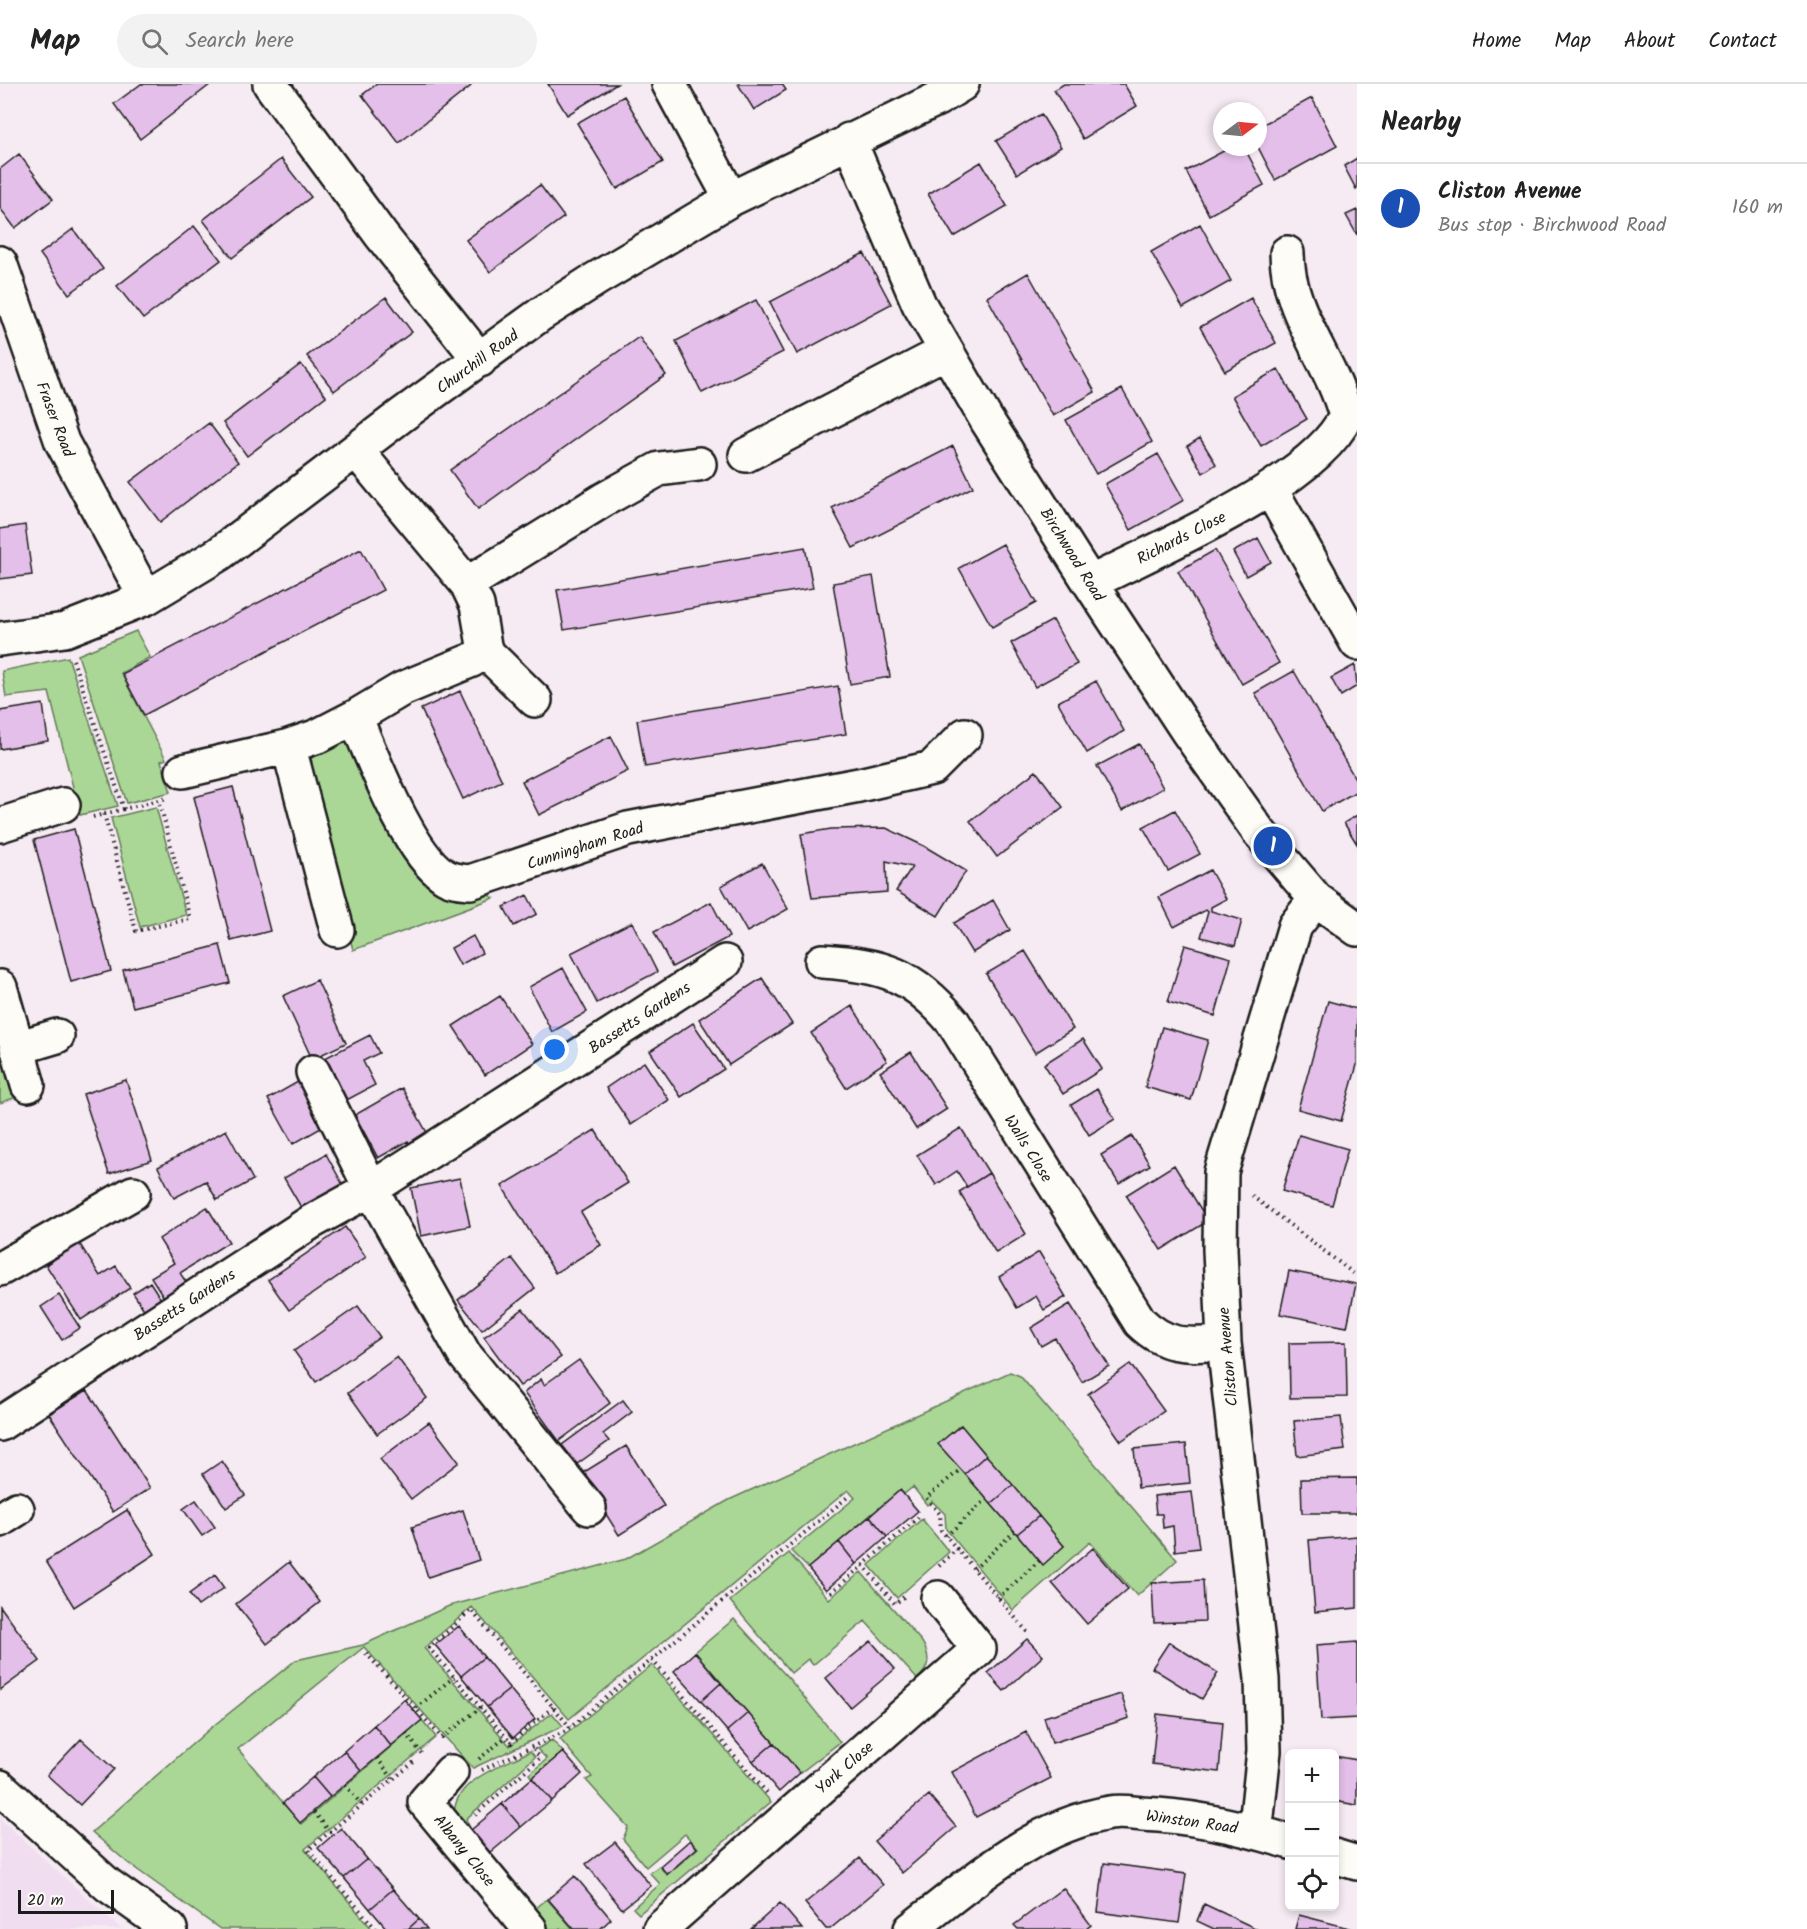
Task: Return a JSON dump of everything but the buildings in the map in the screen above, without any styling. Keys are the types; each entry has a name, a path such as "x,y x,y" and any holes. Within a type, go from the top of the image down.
{"street":[{"path":"270,84 381,235 480,360"},
{"path":"669,84 731,198"},
{"name":"Churchill Road","path":"0,639 65,630 146,598 219,554 356,450 569,296 731,198 937,99 962,84"},
{"name":"Birchwood Road","path":"849,140 919,304 945,352 1090,583 1188,732 1259,832 1316,899 1357,929"},
{"name":"Richards Close","path":"1090,583 1271,490 1338,433 1346,416 1339,390 1293,299 1287,274 1287,253"},
{"name":"Fraser Road","path":"0,263 62,442 146,598"},
{"path":"746,455 945,352"},
{"path":"356,450 467,584 477,605 485,651 535,700"},
{"path":"467,584 603,500 659,470 699,464"},
{"path":"1271,490 1357,643"},
{"path":"176,784 318,736 402,689 472,660 485,651"},
{"name":"Cunningham Road","path":"355,717 414,842 429,862 444,876 456,881 470,882 628,829 859,785 932,768 965,735"},
{"path":"286,747 293,763 337,930"},
{"path":"0,825 63,805"},
{"name":"Cliston Avenue","path":"1252,1830 1257,1816 1264,1751 1262,1679 1224,1343 1220,1250 1221,1172 1296,926 1316,899"},
{"name":"Walls Close","path":"822,961 858,963 903,977 931,996 953,1022 1140,1322 1154,1336 1168,1343 1183,1345 1224,1343"},
{"name":"Bassetts Gardens","path":"0,1424 311,1222 371,1189 725,962"},
{"path":"0,987 28,1085"},
{"path":"17,1048 57,1036"},
{"path":"313,1072 371,1189 464,1354 589,1508"},
{"path":"0,1269 133,1193"},
{"name":"York Close","path":"660,1929 979,1649 938,1598"},
{"name":"Albany Close","path":"462,1764 425,1802 530,1929"},
{"path":"0,1787 108,1885 170,1929"},
{"name":"Winston Road","path":"911,1929 1004,1857 1069,1825 1111,1812 1172,1815 1252,1830 1285,1840"},
{"path":"1338,1857 1357,1863"}],"path":[{"path":"65,630 124,809 159,800 176,784"},
{"path":"104,814 136,931 190,919 159,800"},
{"path":"1221,1172 1357,1276"},
{"path":"957,1549 941,1530 940,1514 926,1498 961,1469"},
{"path":"462,1764 532,1746 570,1727 850,1495"},
{"path":"946,1536 987,1499"},
{"path":"831,1593 921,1515"},
{"path":"974,1569 1015,1531"},
{"path":"999,1598 1040,1560"},
{"path":"863,1565 892,1600"},
{"path":"553,1707 511,1743 429,1648 471,1610 570,1727"},
{"path":"366,1653 442,1738 462,1764"},
{"path":"652,1660 788,1817"},
{"path":"416,1708 454,1677"},
{"path":"435,1743 481,1707"},
{"path":"406,1733 422,1754"},
{"path":"462,1764 506,1737"},
{"path":"470,1819 540,1758 532,1746"},
{"path":"376,1929 308,1850 429,1749"},
{"path":"376,1758 393,1779"},
{"path":"345,1785 362,1805"},
{"path":"314,1812 330,1832"}],"shaded area":[{"path":"0,1819 121,1929 0,1929"}],"green space":[{"path":"136,631 150,657 121,673 166,759 161,761 171,792 127,803 78,655"},
{"path":"68,657 118,806 80,815 49,692 6,697 2,671"},
{"path":"338,740 348,741 423,880 454,895 489,895 494,898 353,950 316,797 311,756 318,749"},
{"path":"156,807 186,915 140,927 111,818"},
{"path":"0,1015 22,1095 0,1103"},
{"path":"1010,1372 1020,1376 1177,1560 1137,1596 1090,1542 1013,1610 946,1529 945,1514 932,1501 927,1505 913,1487 904,1494 900,1490 808,1568 791,1551 855,1498 848,1490 569,1719 472,1607 424,1648 510,1746 552,1713 563,1726 473,1768 364,1647 238,1749 301,1824 422,1720 436,1737 305,1849 372,1929 220,1929 128,1863 92,1832 213,1726 296,1660 363,1645 449,1606 626,1559 729,1500","holes":["960,1425 1064,1546 1043,1564 939,1444"]},
{"path":"922,1519 949,1552 897,1598 869,1565"},
{"path":"789,1553 829,1599 861,1572 922,1642 928,1657 925,1671 917,1679 865,1621 813,1665 808,1659 791,1673 730,1601"},
{"path":"734,1619 791,1681 840,1742 800,1773 695,1652"},
{"path":"652,1665 771,1802 639,1914 633,1908 660,1884 650,1873 659,1866 667,1875 698,1848 685,1834 646,1867 623,1839 628,1827 586,1780 592,1777 560,1739"},
{"path":"552,1740 563,1752 532,1778 529,1774 547,1759 537,1749"},
{"path":"530,1751 535,1757 466,1819 471,1830 517,1885 511,1891 455,1822 455,1808 459,1796 479,1777"},
{"path":"523,1892 536,1908 547,1899 573,1929 544,1929 517,1897"}],"place":[{"name":"Cliston Avenue","path":"1273,846"}]}
